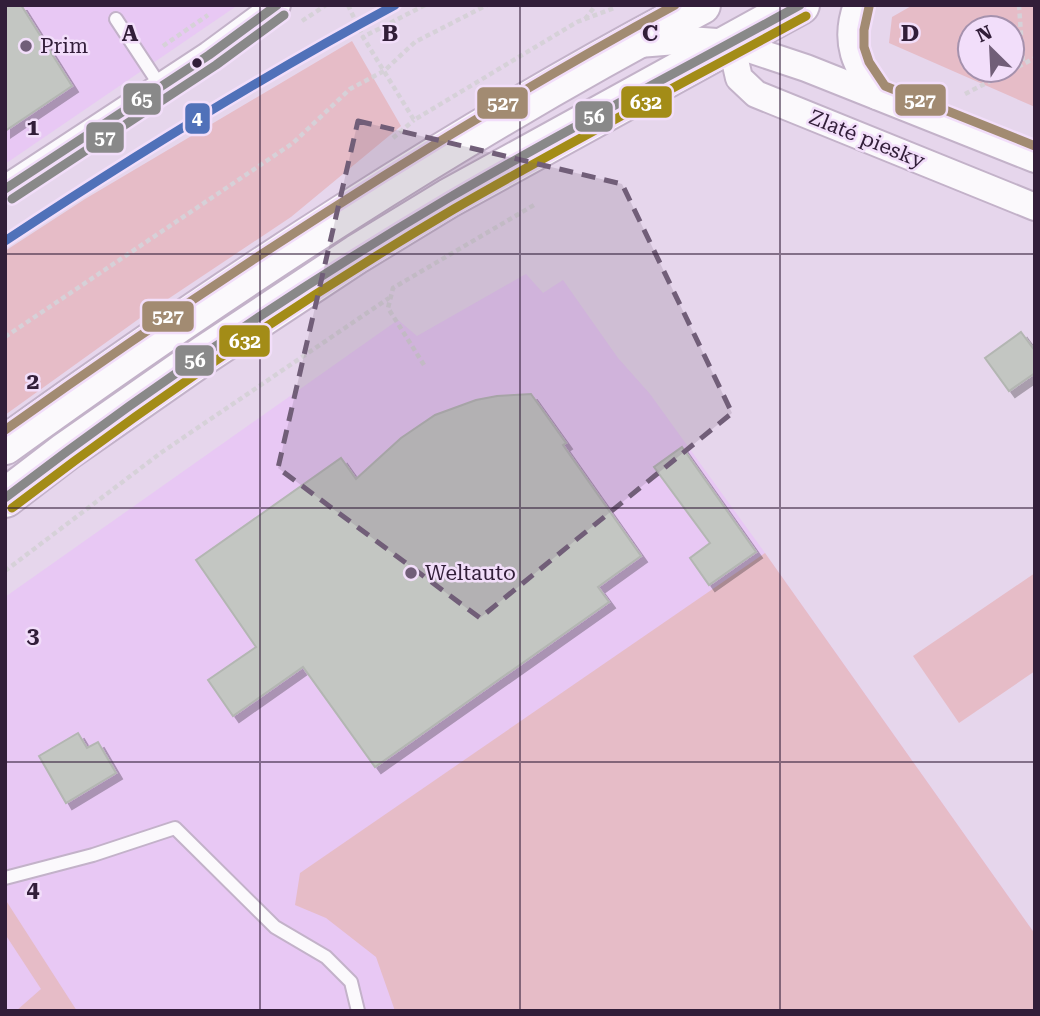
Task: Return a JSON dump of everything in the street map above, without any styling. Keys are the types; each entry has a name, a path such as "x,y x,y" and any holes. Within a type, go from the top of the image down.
{"main road":[{"path":"5,445 336,218 459,140 702,5"},
{"path":"5,498 65,452 306,285 449,198 800,5"}],"street":[{"path":"5,189 161,88 277,5"},
{"path":"731,43 739,27 758,5"},
{"name":"Zlaté piesky","path":"857,5 852,29 852,50 858,67 877,96"},
{"name":"Zlaté piesky","path":"627,45 688,40 731,43 806,68 1035,159"},
{"name":"Zlaté piesky","path":"731,43 739,78 755,94 1035,206"}],"lane":[{"path":"116,19 161,88"},
{"path":"5,878 93,855 174,828 275,927 326,957 351,982 358,1011"}],"path":[{"path":"348,5 363,37 414,120 584,19 622,5"},
{"path":"363,37 425,5"},
{"path":"5,337 293,143 349,89 384,71 415,42 487,5"},
{"path":"584,19 596,5"},
{"path":"965,94 984,84"},
{"path":"424,365 388,308 393,288 534,205"},
{"path":"5,571 162,452 389,298"}],"highlighted area":[{"path":"358,121 622,184 732,413 480,618 278,468"}],"shaded area":[{"path":"5,5 238,5 5,164"},
{"path":"913,5 1035,5 1035,107 983,84 1026,84 1026,14 956,14 956,72 889,43 892,17"},
{"path":"352,41 401,126 291,217 147,313 5,415 5,251 85,199"},
{"path":"526,274 543,293 563,280 618,358 650,394 765,553 1035,934 1035,1011 5,1011 5,597 398,320 417,336"},
{"path":"765,553 1035,934 1035,1011 395,1011 376,957 326,918 295,905 300,873"},
{"path":"1035,573 1035,671 959,723 913,656"},
{"path":"5,899 77,1011 16,1011 41,989 5,934"}],"building":[{"name":"Prim","path":"5,5 21,5 72,86 5,131"},
{"path":"1021,332 1035,351 1035,373 1009,391 985,358"},
{"name":"Weltauto","path":"531,394 566,443 563,445 641,556 598,587 609,602 375,767 303,667 233,716 208,680 256,647 196,560 341,458 356,479 401,438 435,415 476,400"},
{"path":"682,447 756,552 709,585 690,558 710,543 654,467"},
{"path":"78,733 87,748 98,742 116,773 66,803 39,756"}],"transit line":[{"name":"65","path":"5,189 209,55 277,5"},
{"name":"4","path":"5,241 197,119 295,60 395,5"},
{"name":"527","path":"5,430 168,316 334,207 502,103 675,5"},
{"name":"56","path":"5,498 112,418 222,342 390,233 534,149 800,5"},
{"name":"527","path":"869,7 864,30 864,47 869,62 885,86 1035,146"},
{"name":"57","path":"12,199 216,65 284,15"},
{"name":"632","path":"12,508 229,352 397,243 541,160 806,16"}],"place":[{"name":"Prim","path":"26,46"},
{"name":"Weltauto","path":"411,573"}]}
